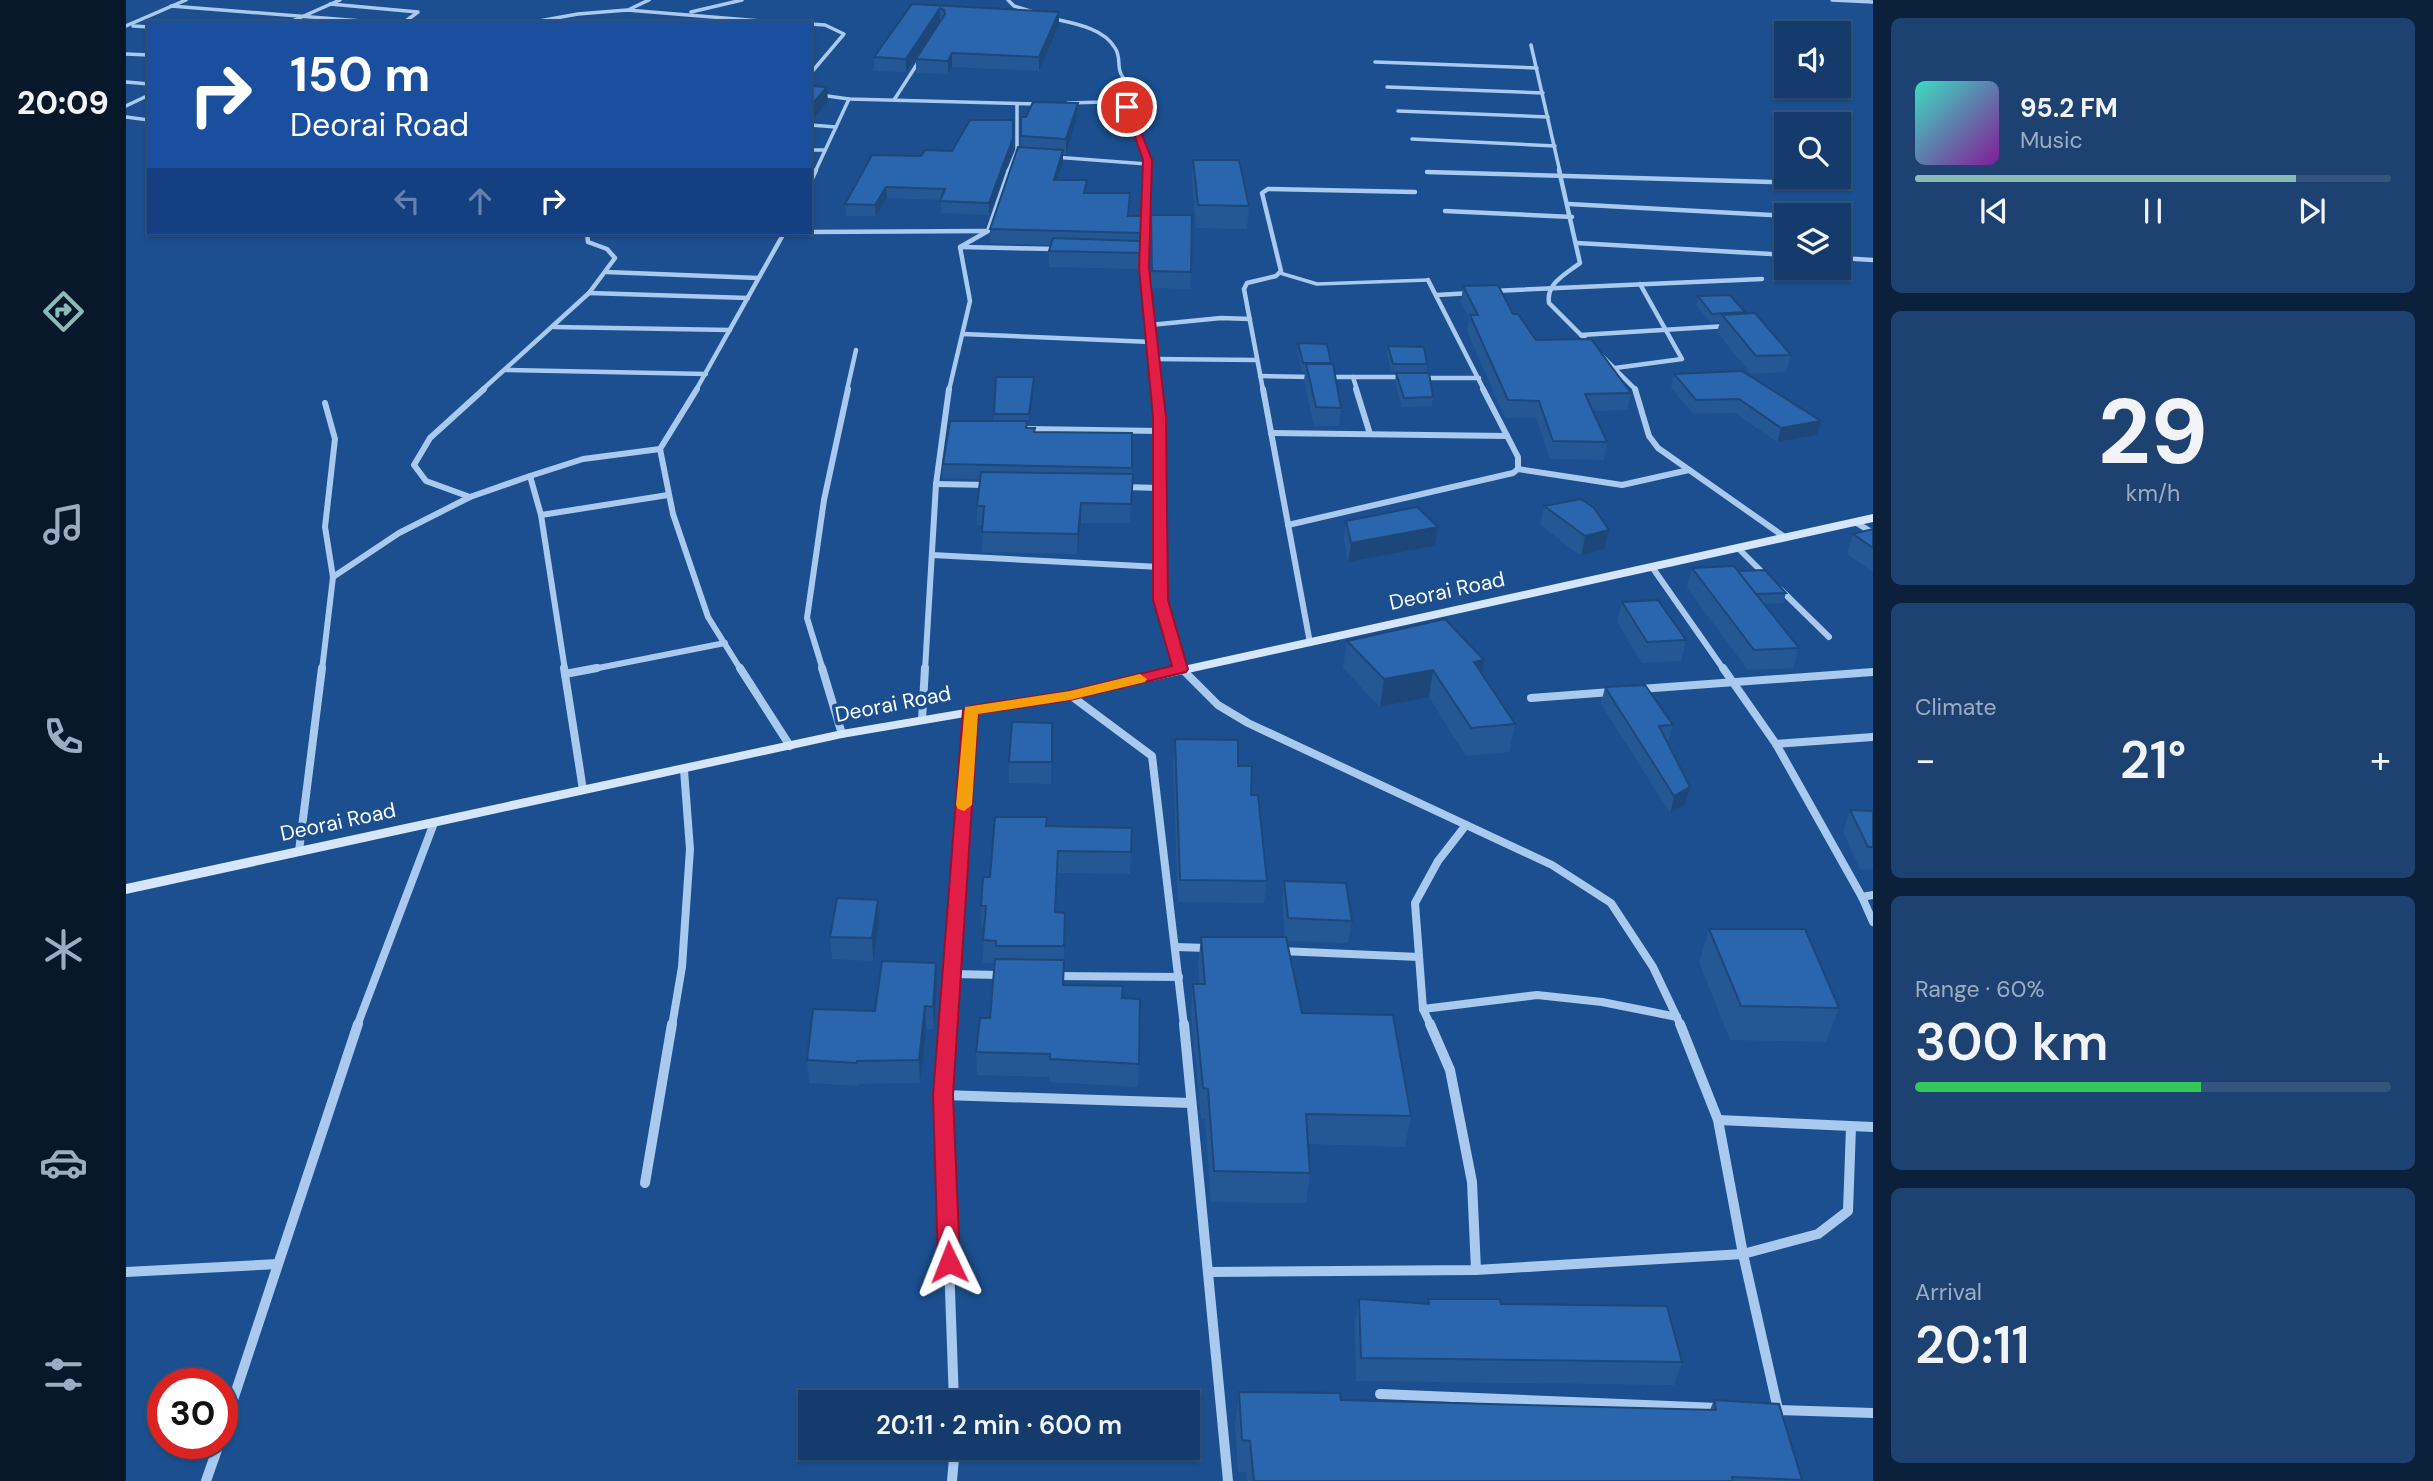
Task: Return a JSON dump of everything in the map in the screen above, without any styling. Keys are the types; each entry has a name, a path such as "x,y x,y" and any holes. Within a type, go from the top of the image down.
{"street":[{"path":"127,26 186,0"},
{"path":"291,21 340,0"},
{"path":"627,10 649,0"},
{"path":"682,14 742,0"},
{"path":"1008,0 1014,6 1036,13"},
{"path":"1832,0 1873,2"},
{"path":"330,4 418,12 406,21"},
{"path":"171,6 362,21"},
{"path":"539,21 578,14 627,10 764,21"},
{"path":"1046,17 1097,31 1113,45 1120,57 1119,72 1133,90 1135,98 1116,103 1054,103"},
{"path":"812,24 825,25 844,34 812,72"},
{"path":"127,26 147,27"},
{"path":"1531,45 1563,176 1580,263 1550,288 1547,295 1549,303 1638,393 1651,441 1786,538"},
{"path":"126,54 147,55"},
{"path":"894,100 921,57"},
{"path":"1375,62 1537,68"},
{"path":"126,82 147,84"},
{"path":"1387,86 1543,93"},
{"path":"812,91 820,95 849,99 1042,104"},
{"path":"126,106 147,95"},
{"path":"813,173 849,99"},
{"path":"1116,103 1127,107 1147,164 1144,251 1160,430 1161,600 1181,669 1217,705 1248,723 1552,865 1611,903 1653,967 1677,1017 1718,1120 1743,1254 1782,1422"},
{"path":"960,247 988,231 997,198 1017,150 1017,104"},
{"path":"1398,111 1548,117"},
{"path":"126,117 147,120"},
{"path":"812,125 836,127"},
{"path":"1412,139 1555,146"},
{"path":"812,149 825,150"},
{"path":"1015,155 1026,156"},
{"path":"1047,156 1147,164"},
{"path":"1427,172 1774,182"},
{"path":"1310,642 1244,285 1280,274 1263,191 1415,192"},
{"path":"1569,204 1774,215"},
{"path":"1445,211 1572,217"},
{"path":"812,232 988,231"},
{"path":"470,497 426,481 414,465 430,438 553,327 589,293 606,272 615,258 607,250 588,242 587,235"},
{"path":"783,235 706,374 660,449 668,495 708,617 790,747"},
{"path":"1577,243 1774,254"},
{"path":"960,247 1065,249"},
{"path":"922,720 936,484 946,401 970,301 960,247"},
{"path":"1131,251 1144,251"},
{"path":"1851,259 1873,260"},
{"path":"606,272 758,278"},
{"path":"1491,291 1762,279"},
{"path":"1427,280 1518,457 1518,469"},
{"path":"1615,368 1682,359 1640,284"},
{"path":"1437,296 1478,292"},
{"path":"589,293 748,298"},
{"path":"1150,325 1221,318 1250,319"},
{"path":"1581,335 1736,325"},
{"path":"553,327 730,330"},
{"path":"963,334 1151,341"},
{"path":"842,734 807,618 824,500 856,350"},
{"path":"1153,359 1257,360"},
{"path":"505,370 706,374"},
{"path":"1260,376 1479,378"},
{"path":"1353,377 1370,434"},
{"path":"299,851 333,577 325,527 335,439 325,403"},
{"path":"943,428 957,428"},
{"path":"1024,429 1160,430"},
{"path":"1271,433 1507,436"},
{"path":"333,577 399,533 470,497 583,459 660,449"},
{"path":"1288,525 1513,473 1518,469 1622,485 1689,470"},
{"path":"530,476 541,515 583,790"},
{"path":"936,484 992,485"},
{"path":"1118,487 1160,488"},
{"path":"541,515 668,495"},
{"name":"Deorai Road","path":"126,889 842,734 1070,695 1873,518"},
{"path":"1855,522 1873,533"},
{"path":"1738,548 1829,637"},
{"path":"932,555 1160,567"},
{"path":"1652,567 1776,744 1862,897 1873,922"},
{"path":"565,674 725,643"},
{"path":"1531,698 1873,672"},
{"path":"1070,695 1152,755 1176,947 1228,1481"},
{"path":"954,1390 943,1095 971,710"},
{"path":"1776,744 1873,737"},
{"path":"645,1183 682,967 690,849 684,769"},
{"path":"238,1385 354,1034 434,822"},
{"path":"1466,825 1438,861 1415,902 1423,1009 1450,1070 1472,1182 1476,1270"},
{"path":"1862,897 1873,895"},
{"path":"1176,947 1216,948"},
{"path":"1270,951 1419,957"},
{"path":"952,974 1005,975"},
{"path":"1045,976 1179,977"},
{"path":"1423,1009 1537,996 1602,1002 1677,1017"},
{"path":"943,1095 1191,1103"},
{"path":"1718,1120 1873,1127"},
{"path":"1209,1272 1476,1270 1743,1254 1818,1234 1848,1211 1851,1127"},
{"path":"126,1272 278,1264"},
{"path":"1380,1394 1737,1409"},
{"path":"1764,1410 1873,1413"},
{"path":"206,1481 214,1459"},
{"path":"952,1481 954,1460"}],"lane":[{"path":"1280,274 1317,284 1427,280"}],"building":[{"path":"912,4 1059,12 1039,57 952,53 948,61 916,59 945,14 940,8 906,59 874,57"},
{"path":"812,86 827,87 812,105"},
{"path":"1033,102 1078,103 1066,139 1021,136 1021,117 1026,117"},
{"path":"970,120 1013,120 1013,138 989,203 940,201 945,189 886,187 875,205 845,204 872,155 921,156 925,150 952,151"},
{"path":"1018,147 1063,150 1054,180 1087,180 1084,193 1130,193 1128,216 1141,216 1141,233 990,229"},
{"path":"1193,160 1239,160 1249,206 1198,205"},
{"path":"1151,215 1192,215 1191,272 1152,271"},
{"path":"1053,238 1140,241 1140,253 1049,251"},
{"path":"1498,285 1513,314 1518,314 1536,340 1591,339 1631,393 1585,394 1607,442 1553,441 1539,401 1508,400 1470,315 1478,315 1463,286"},
{"path":"1730,295 1745,312 1712,314 1698,296"},
{"path":"1755,313 1791,355 1756,356 1722,315"},
{"path":"1298,343 1327,344 1331,363 1303,363"},
{"path":"1388,346 1424,347 1427,364 1393,364"},
{"path":"1306,364 1333,364 1341,408 1316,407"},
{"path":"1742,371 1821,421 1781,428 1739,399 1696,400 1674,374"},
{"path":"1396,373 1429,373 1433,397 1404,398"},
{"path":"996,377 1034,377 1029,414 994,414"},
{"path":"950,421 1027,421 1026,428 1035,428 1034,432 1132,433 1132,468 943,464"},
{"path":"981,472 1133,474 1131,504 1081,503 1078,534 982,532 984,506 977,506"},
{"path":"1581,499 1594,508 1609,530 1585,536 1544,506"},
{"path":"1417,507 1438,527 1351,543 1346,521"},
{"path":"1873,529 1873,548 1853,534"},
{"path":"1734,566 1799,648 1754,650 1692,568"},
{"path":"1765,570 1786,593 1756,594 1738,571"},
{"path":"1658,600 1686,640 1647,642 1622,602"},
{"path":"1445,619 1484,660 1474,662 1515,724 1471,728 1433,670 1384,679 1347,641"},
{"path":"1645,685 1673,725 1659,726 1690,787 1674,796 1605,687"},
{"path":"1012,722 1052,723 1052,762 1009,762"},
{"path":"1175,739 1238,740 1238,766 1252,766 1251,795 1258,795 1267,881 1180,880"},
{"path":"1850,810 1873,811 1873,847 1868,847"},
{"path":"995,817 1047,817 1046,826 1132,828 1131,852 1058,851 1055,912 1065,913 1064,946 996,946 996,941 983,940 986,906 981,906 983,877 990,877"},
{"path":"1284,881 1346,883 1352,921 1288,918"},
{"path":"837,898 878,900 872,938 830,937"},
{"path":"1709,929 1805,929 1839,1008 1741,1006"},
{"path":"1201,937 1286,937 1302,1013 1393,1015 1411,1116 1306,1114 1310,1173 1214,1171 1208,1089 1203,1088 1193,984 1205,984"},
{"path":"995,959 1064,960 1063,985 1123,986 1122,998 1140,999 1139,1064 1050,1059 1050,1054 976,1052 980,1018 990,1018"},
{"path":"882,961 936,963 933,1007 925,1006 919,1060 856,1063 807,1060 813,1009 875,1011"},
{"path":"1359,1299 1429,1304 1428,1299 1500,1299 1501,1304 1667,1306 1682,1362 1361,1358"},
{"path":"1239,1392 1340,1393 1341,1400 1716,1410 1714,1400 1779,1404 1802,1480 1732,1477 1733,1481 1254,1481 1250,1441 1242,1440"}],"slow traffic":[{"path":"964,805 971,710 1070,695 1140,679"}],"route":[{"path":"949,1262 943,1095 971,710 1070,695 1181,669 1161,600 1160,417 1144,268 1148,160 1127,107"}]}
